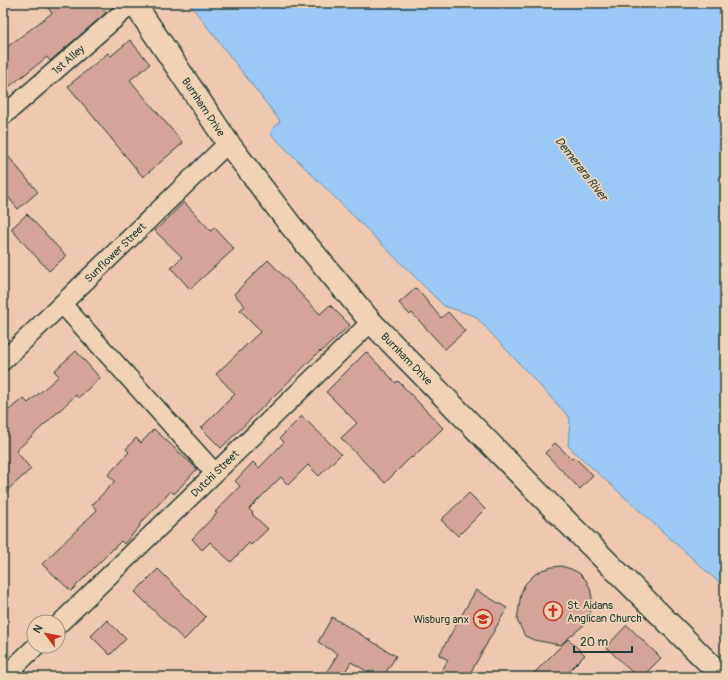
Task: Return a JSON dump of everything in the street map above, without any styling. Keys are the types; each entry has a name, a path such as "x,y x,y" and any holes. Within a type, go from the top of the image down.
{"street":[{"name":"1st Alley","path":"3,116 133,3"},
{"name":"Burnham Drive","path":"133,3 228,143 292,227 371,322 552,507 723,677"},
{"name":"Sunflower Street","path":"3,361 228,143"},
{"path":"62,304 215,473"},
{"name":"Dutchi Street","path":"66,617 371,322"},
{"path":"4,677 28,654"}],"water":[{"name":"Demerara River","path":"189,3 725,3 725,588 568,446 570,418 475,316 444,306 270,133 280,121"}],"building":[{"path":"44,3 98,3 106,13 50,61 47,57 10,86 3,78 3,50 52,13"},
{"path":"130,40 150,64 130,80 183,143 143,177 68,86 108,53 111,56"},
{"path":"3,150 38,192 18,209 3,191"},
{"path":"184,202 211,231 214,227 234,249 190,289 171,268 182,257 155,231"},
{"path":"27,214 66,256 49,271 11,229"},
{"path":"268,260 320,314 330,305 350,325 321,352 320,351 221,448 201,428 235,394 216,374 261,331 240,310 245,306 234,294"},
{"path":"416,288 441,318 448,312 465,331 445,349 412,313 410,315 399,303"},
{"path":"76,351 100,378 78,398 76,395 16,451 31,469 3,494 3,415 23,398 28,403 59,376 54,371"},
{"path":"366,352 396,383 398,381 443,428 385,483 341,438 357,423 326,392"},
{"path":"302,416 341,454 319,476 308,465 288,485 281,477 249,509 253,513 252,514 268,529 251,545 249,543 231,562 210,542 202,550 192,539 240,486 235,481 253,462 259,468 284,442 280,438"},
{"path":"154,429 197,469 174,494 171,491 139,525 140,526 124,544 121,541 71,591 42,564 97,510 92,505 115,481 108,475 129,452 126,449 136,438 141,443"},
{"path":"555,443 572,459 574,457 593,475 580,489 545,453"},
{"path":"469,493 485,509 458,536 441,520"},
{"path":"561,566 579,573 586,580 590,588 592,607 589,617 584,625 560,645 534,640 525,636 517,620 521,593 525,584 534,575 542,570"},
{"path":"158,569 206,617 184,640 135,592"},
{"path":"476,590 507,608 468,677 438,677 448,660 439,655"},
{"path":"332,617 396,656 383,677 377,677 351,662 342,677 337,677 327,671 338,654 318,642"},
{"path":"107,620 126,639 110,655 91,636"},
{"path":"627,625 661,658 642,677 637,677 606,647"},
{"path":"568,639 585,655 563,677 530,677"}],"place":[{"name":"St. Aidans Anglican Church","path":"553,611"},
{"name":"Wisburg anx","path":"483,619"}]}
